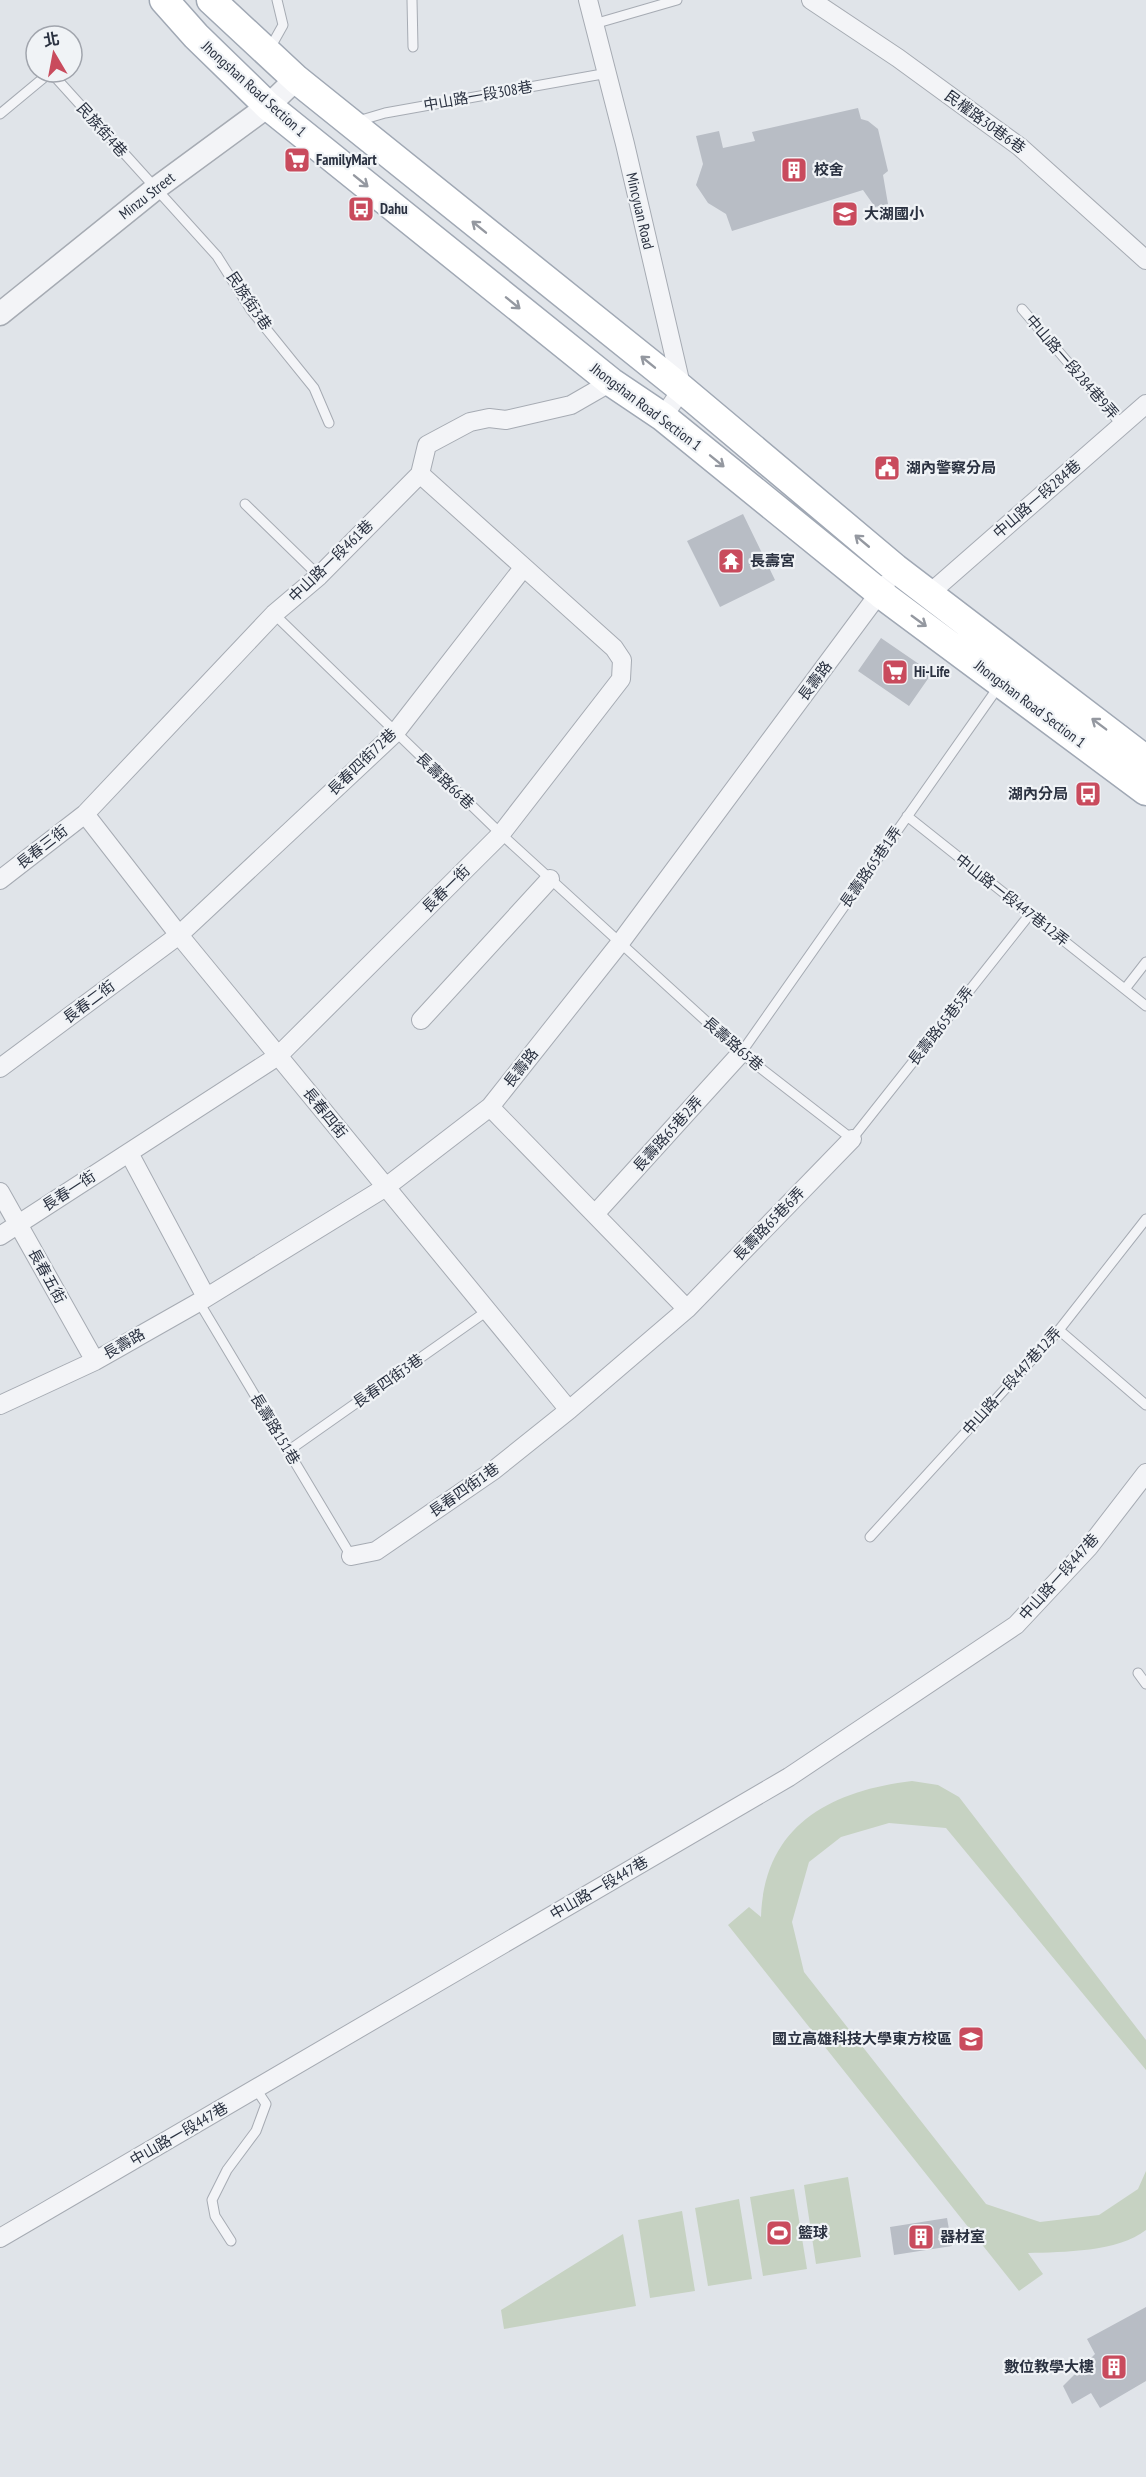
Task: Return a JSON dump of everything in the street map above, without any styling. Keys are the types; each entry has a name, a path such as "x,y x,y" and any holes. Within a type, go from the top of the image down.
{"main road":[{"name":"Jhongshan Road Section 1","path":"164,0 196,36 268,106 611,382 663,417 881,594 1146,791"},
{"name":"Jhongshan Road Section 1","path":"211,0 296,79 350,124 682,389 895,568 1146,760"}],"street":[{"name":"Mincyuan Road","path":"588,0 608,73 682,389"},
{"name":"民權路30巷6巷","path":"811,0 898,58 1020,147 1146,260"},
{"name":"Minzu Street","path":"0,314 155,189 268,106 296,79"},
{"name":"中山路一段461巷","path":"85,814 274,614 319,576 420,474 427,446 457,428 481,420 506,420 571,405 611,382"},
{"path":"663,417 682,389"},
{"name":"中山路一段284巷","path":"929,594 1146,404"},
{"name":"長春一街","path":"0,1236 278,1056 501,834 621,680 622,660 615,648 420,474"},
{"name":"長春四街72巷","path":"179,935 395,733 523,568"},
{"name":"長壽路","path":"0,1405 95,1361 386,1188 490,1107 620,943 881,594 895,568"},
{"name":"長春三街","path":"0,880 85,814"},
{"name":"長春四街","path":"85,814 179,935 569,1410"},
{"path":"421,1020 550,879"},
{"name":"長春二街","path":"0,1068 179,935"},
{"name":"長壽路65巷2弄","path":"595,1214 741,1053"},
{"path":"490,1107 687,1309"},
{"name":"長壽路65巷6弄","path":"569,1410 687,1309 852,1139"},
{"path":"129,1153 202,1299"},
{"name":"長春五街","path":"0,1192 95,1361"},
{"name":"長春四街1巷","path":"351,1556 376,1551 494,1470 569,1410"},
{"name":"中山路一段447巷","path":"0,2238 789,1777 1016,1624 1089,1547 1146,1473"}],"lane":[{"path":"268,51 283,25 277,0"},
{"path":"412,0 413,47"},
{"path":"594,24 676,0"},
{"name":"中山路一段308巷","path":"350,124 385,113 608,73"},
{"name":"民族街4巷","path":"0,114 47,75 56,78 155,189"},
{"name":"民族街3巷","path":"155,189 226,268 251,310 314,388 329,423"},
{"name":"中山路一段284巷9弄","path":"1022,309 1122,425"},
{"path":"245,504 319,576"},
{"name":"長壽路66巷","path":"274,614 501,834 620,943"},
{"name":"長壽路65巷1弄","path":"741,1053 1002,682"},
{"name":"中山路一段447巷12弄","path":"907,816 1146,1006"},
{"name":"長壽路65巷5弄","path":"852,1139 1030,914"},
{"name":"長壽路65巷","path":"620,943 741,1053 852,1139"},
{"path":"1125,989 1146,962"},
{"name":"中山路一段447巷12弄","path":"870,1537 1059,1330 1146,1219"},
{"name":"長壽路151巷","path":"202,1299 288,1451 351,1556"},
{"name":"長春四街3巷","path":"288,1451 487,1311"},
{"path":"1059,1330 1146,1406"},
{"path":"1138,1672 1146,1684"},
{"path":"231,2241 215,2216 212,2200 227,2170 256,2131 266,2104 256,2089"}],"green space":[{"path":"912,1781 938,1785 959,1797 1146,2040 1146,2070 946,1828 889,1823 841,1837 809,1862 792,1922 804,1972 986,2204 1040,2222 1099,2215 1138,2189 1146,2171 1146,2230 1121,2243 1106,2247 1028,2253 1043,2274 1019,2291 728,1925 749,1907 761,1917 765,1885 774,1859 788,1837 806,1819 829,1804 854,1794"},
{"name":"籃球","path":"848,2177 861,2257 816,2264 804,2185"},
{"name":"籃球","path":"794,2189 807,2269 763,2276 750,2197"},
{"path":"739,2199 752,2279 708,2286 695,2208"},
{"path":"682,2211 695,2291 650,2298 638,2220"},
{"path":"623,2234 636,2306 504,2329 501,2310"}],"building":[{"name":"校舍","path":"858,108 861,119 868,121 878,129 888,171 883,175 888,204 875,207 863,190 732,231 726,214 708,203 696,185 703,164 696,136 719,131 723,148 755,141 752,132"},
{"name":"長壽宮","path":"743,514 775,580 720,607 687,541"},
{"name":"Hi-Life","path":"881,638 932,673 909,706 858,671"},
{"name":"器材室","path":"947,2218 952,2246 894,2255 890,2227"},
{"name":"數位教學大樓","path":"1146,2307 1146,2381 1100,2408 1091,2393 1072,2404 1063,2386 1095,2354 1087,2339"}],"place":[{"name":"FamilyMart","path":"297,160"},
{"name":"校舍","path":"794,170"},
{"name":"Dahu","path":"361,209"},
{"name":"大湖國小","path":"845,214"},
{"name":"湖內警察分局","path":"887,468"},
{"name":"長壽宮","path":"731,561"},
{"name":"Hi-Life","path":"895,672"},
{"name":"湖內分局","path":"1088,794"},
{"name":"國立高雄科技大學東方校區","path":"971,2039"},
{"name":"籃球","path":"779,2233"},
{"name":"器材室","path":"921,2237"},
{"name":"數位教學大樓","path":"1114,2367"}]}
